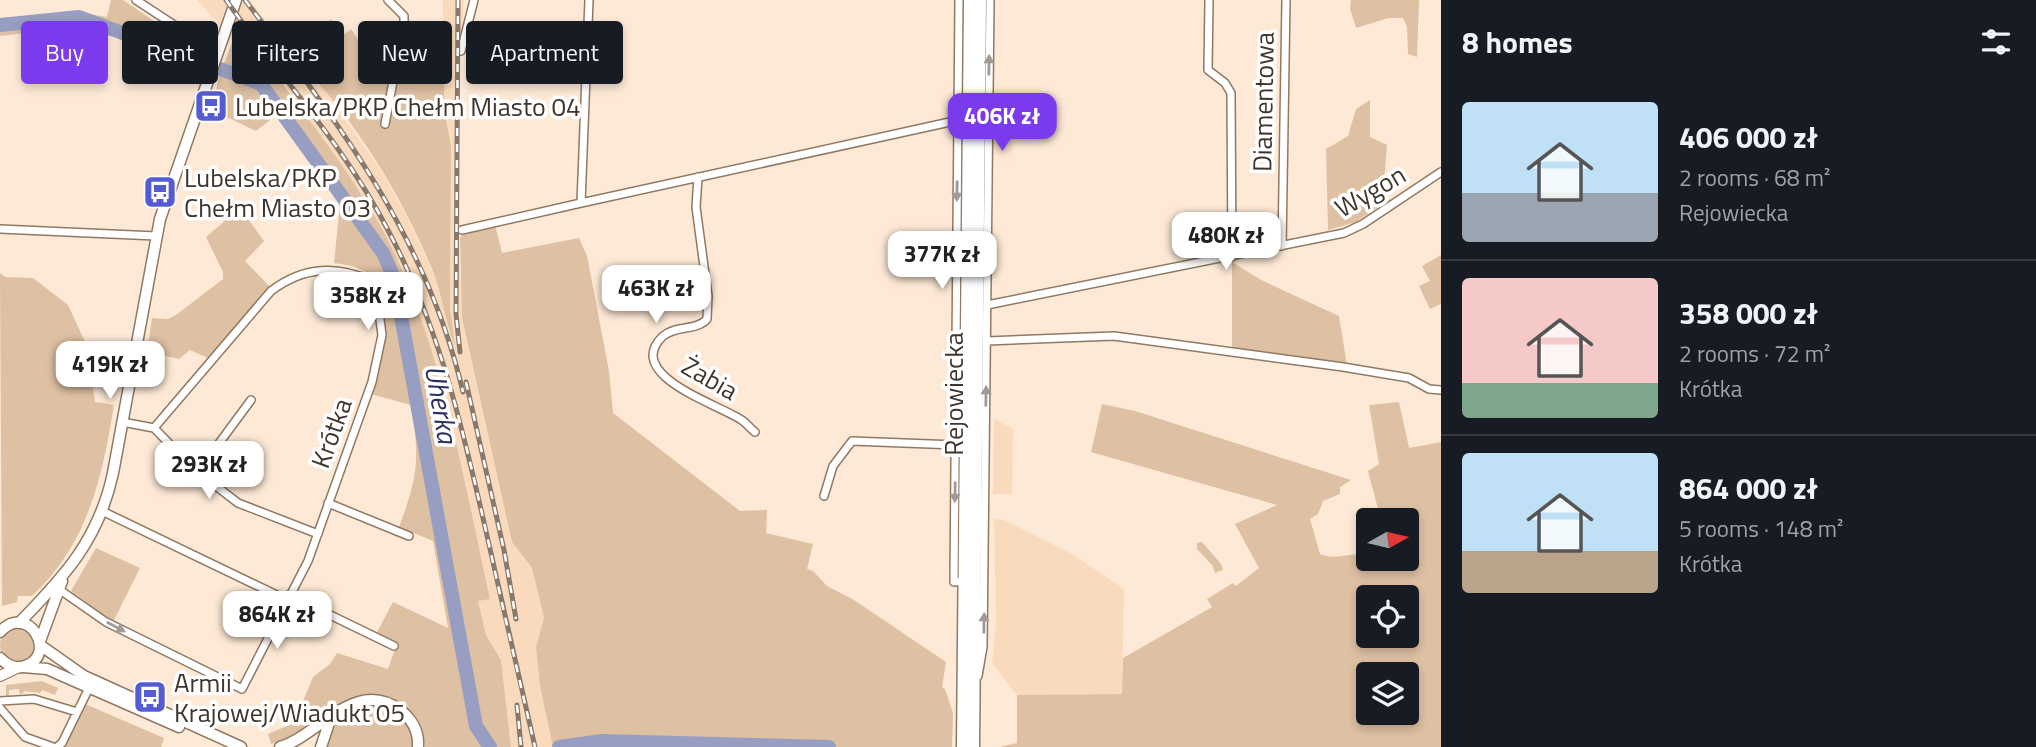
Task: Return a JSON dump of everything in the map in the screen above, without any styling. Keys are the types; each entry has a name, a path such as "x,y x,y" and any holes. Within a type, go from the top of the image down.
{"highway":[{"name":"Rejowiecka","path":"968,743 960,582 970,0"},
{"name":"Rejowiecka","path":"968,743 973,690 980,0"}],"main road":[{"path":"218,50 236,0"},
{"path":"21,667 36,658 61,584 102,512 122,422 156,236 167,194 206,84"},
{"path":"0,632 17,623 61,584"},
{"path":"0,618 32,628 40,643 90,679 241,747"},
{"path":"0,658 8,665 42,667 224,747"},
{"path":"280,747 302,738 355,702 384,702 409,718 416,730 418,747"},
{"path":"321,747 331,718"}],"street":[{"path":"136,0 166,21"},
{"path":"385,124 404,23 404,16 388,0"},
{"path":"461,51 474,0"},
{"path":"581,203 589,0"},
{"path":"959,0 956,444 960,582"},
{"path":"973,690 984,647 990,0"},
{"path":"1209,0 1208,70 1228,87 1231,93 1232,257"},
{"name":"Diamentowa","path":"1282,246 1286,0"},
{"path":"462,230 959,120"},
{"name":"Wygon","path":"987,305 1232,257 1354,229 1441,172"},
{"name":"Żabia","path":"698,177 696,207 708,296 707,319 701,324 674,329 664,336 657,344 656,361 663,375 676,387 743,421 755,432"},
{"path":"0,229 156,236"},
{"name":"Krótka","path":"61,584 106,622 242,690 318,534 372,382 382,335 374,282 348,272 314,270 295,276 271,291 154,428"},
{"path":"987,341 1114,336 1409,378 1429,389 1441,390"},
{"path":"194,469 217,446 251,400"},
{"path":"122,422 154,428 194,469 238,503 318,534"},
{"path":"824,496 832,467 852,442 956,444"},
{"path":"328,503 409,536"},
{"path":"102,512 394,646"},
{"path":"0,676 21,667"},
{"path":"0,708 25,737 55,747 89,688"},
{"path":"0,701 34,699 77,712"}],"shaded area":[{"path":"111,0 123,0 154,21 122,21 122,38 108,34 108,21 21,21 21,34 0,36 0,18 77,12 107,17"},
{"path":"197,0 250,0 265,21 232,21 232,39"},
{"path":"443,0 464,0 459,69 458,204 462,317 512,542 532,568 544,618 536,647 540,686 553,747 511,747 501,660 486,635 478,601 490,598 436,371 399,262 362,199 282,84 320,84 380,169 432,270 454,341 450,308 451,146 444,110 444,84 452,84 452,21 443,21"},
{"path":"1351,0 1419,0 1417,57 1408,54 1407,27 1403,18 1388,18 1356,28 1350,9"},
{"path":"351,29 358,40 358,84 444,84 444,110 451,146 450,308 455,346 432,269 419,239 371,152 319,84 344,84 344,34"},
{"path":"232,43 232,84 282,84 343,166 374,215 400,265 430,346 453,429 490,599 478,601 486,635 501,660 511,747 425,747 414,715 398,702 380,695 363,695 348,700 288,739 271,744 268,734 294,723 313,677 330,664 337,653 388,669 397,644 376,634 393,602 448,628 433,541 399,527 416,467 416,440 411,405 371,394 385,330 377,284 387,279 385,272 375,276 353,266 334,263 340,204 278,114 256,131 212,110 219,76"},
{"path":"1370,100 1370,137 1387,145 1384,181 1388,200 1356,222 1328,230 1326,149 1348,136 1356,109"},
{"path":"240,208 264,241 245,261 271,288 208,358 190,350 179,359 147,352 152,318 168,319 176,315 223,279 223,272 206,237"},
{"path":"495,225 502,253 579,238 587,256 609,371 613,413 740,511 767,510 766,533 813,544 807,569 813,571 827,586 854,600 946,662 942,688 945,689 953,713 952,747 553,747 540,686 536,647 544,618 532,568 512,542 462,317 460,237 466,232"},
{"path":"1441,255 1441,304 1430,309 1419,286 1430,281 1422,266"},
{"path":"1232,262 1261,280 1339,316 1347,366 1232,351"},
{"path":"0,273 5,277 33,278 68,305 86,344 95,402 114,405 98,484 90,508 67,554 32,596 18,596 17,602 2,606"},
{"path":"1399,402 1409,448 1441,442 1441,747 999,747 1017,743 1017,695 1122,694 1123,658 1212,607 1207,599 1233,583 1236,586 1259,568 1235,524 1277,505 1091,452 1102,404 1135,411 1351,480 1340,487 1340,494 1323,501 1318,514 1310,519 1320,554 1331,557 1356,555 1356,571 1419,571 1419,508 1378,508 1368,471 1379,464 1369,405"},
{"path":"994,419 1013,429 1012,494 993,494"},
{"path":"994,519 1004,520 1072,554 1124,589 1122,694 1017,695 992,663 996,619"},
{"path":"1202,542 1223,570 1215,573 1212,565 1197,549 1197,543"},
{"path":"96,548 140,568 113,622 71,591"},
{"path":"18,627 30,633 36,645 30,657 18,663 6,657 0,645 6,633"},
{"path":"42,681 58,688 55,695 42,690 40,693 25,691 20,695 19,689 9,690 9,696 6,696 6,685"},
{"path":"85,704 164,738 161,747 63,747"},
{"path":"366,705 384,708 399,716 409,729 413,747 326,747 339,720 350,711"}],"waterway":[{"name":"Uherka","path":"0,25 79,17 261,84 383,253 394,278 476,726 490,747"},
{"name":"Uherka","path":"559,747 602,741 829,747"}],"railway":[{"path":"226,0 354,172 408,271 437,345 460,422 535,747"},
{"path":"245,0 314,92 376,184 427,283 447,336 463,392"},
{"path":"458,0 456,314 460,352"},
{"path":"466,382 504,550 516,619"},
{"path":"517,705 521,747"}],"place":[{"name":"Lubelska/PKP Chełm Miasto 04","path":"211,106"},
{"name":"Lubelska/PKP Chełm Miasto 03","path":"160,192"},
{"name":"Armii Krajowej/Wiadukt 05","path":"150,697"}]}
